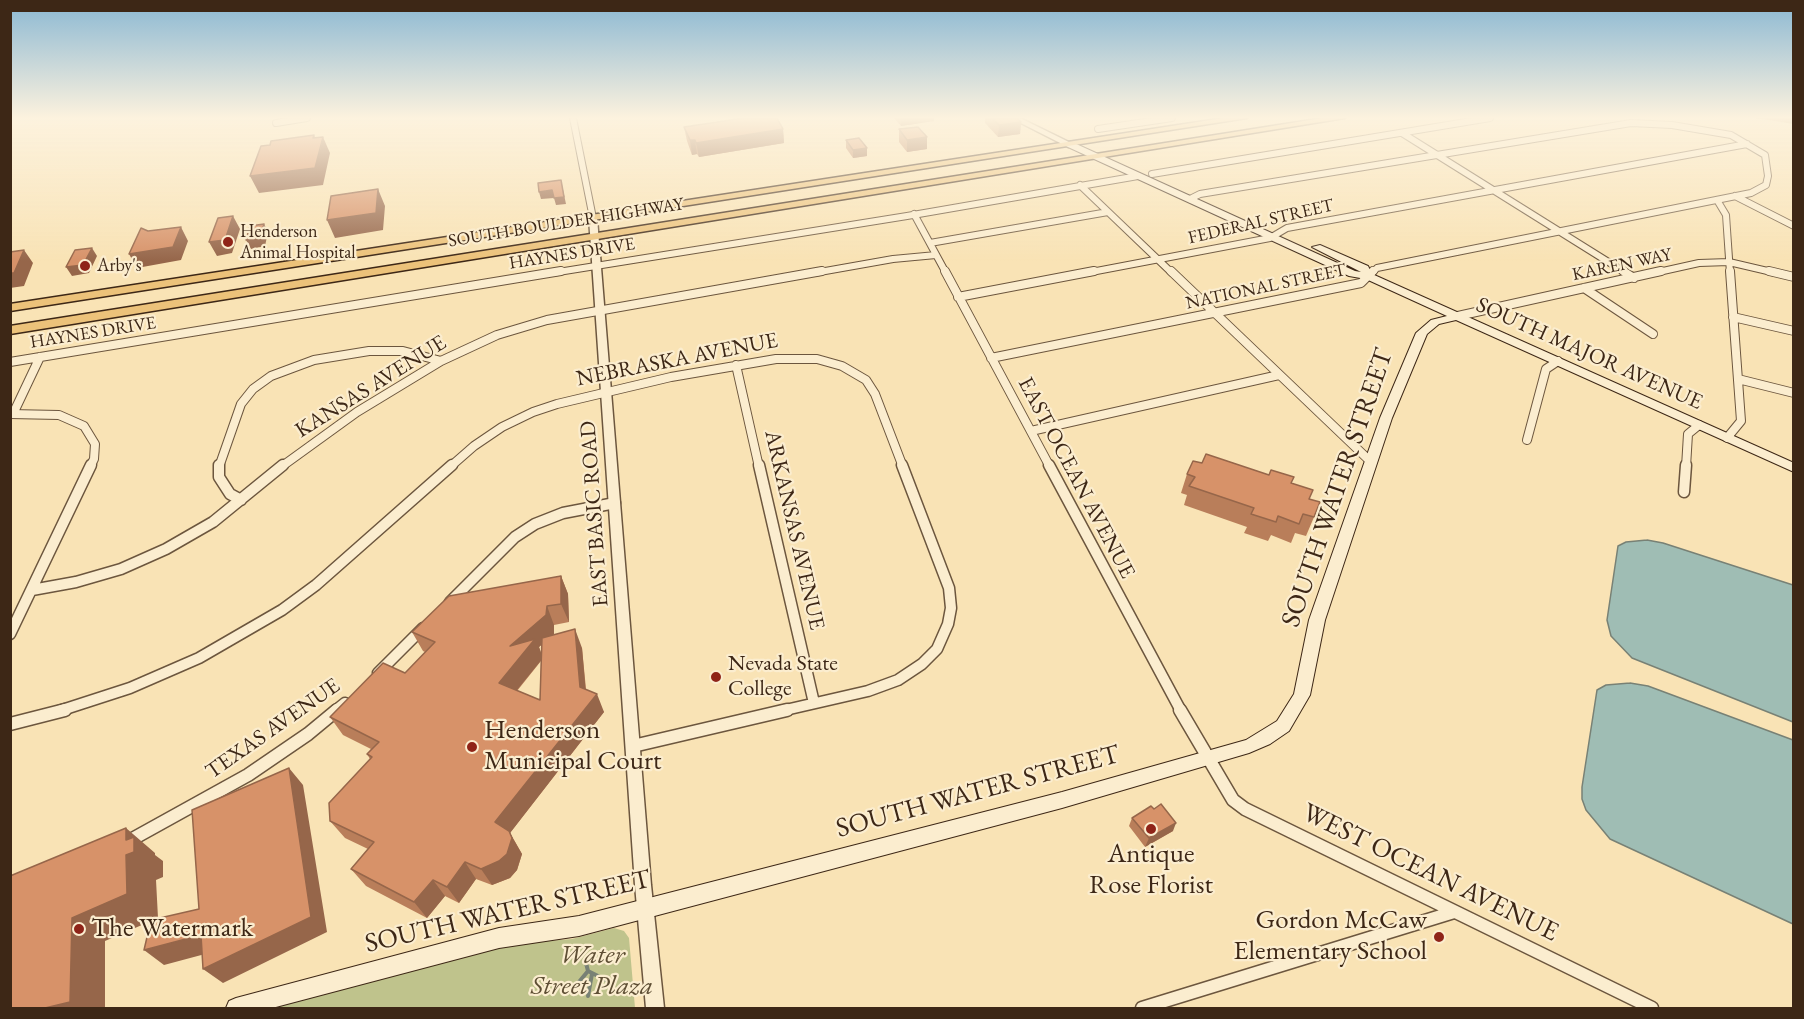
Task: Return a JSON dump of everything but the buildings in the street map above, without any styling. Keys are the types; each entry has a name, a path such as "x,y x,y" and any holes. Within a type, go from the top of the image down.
{"main road":[{"name":"SOUTH BOULDER HIGHWAY","path":"10,308 936,166"},
{"name":"SOUTH BOULDER HIGHWAY","path":"10,330 1044,166"},
{"name":"SOUTH MAJOR AVENUE","path":"1116,166 1283,232 1364,268 1368,276"},
{"name":"SOUTH MAJOR AVENUE","path":"1136,166 1272,237 1353,274 1368,276 1794,468"},
{"name":"SOUTH WATER STREET","path":"236,1008 499,938 567,929 1062,800 1208,759 1264,739 1282,726 1292,714 1302,695 1317,620 1386,418 1422,333 1435,322 1458,316"}],"street":[{"name":"EAST BASIC ROAD","path":"583,166 593,218 598,265 633,746 655,1008"},
{"path":"1152,174 1204,166"},
{"path":"1195,197 1376,166"},
{"path":"1454,166 1634,278"},
{"name":"FEDERAL STREET","path":"958,297 1272,237 1287,228 1631,166"},
{"name":"NATIONAL STREET","path":"992,358 1361,283 1377,268 1751,193 1766,184 1767,166"},
{"name":"HAYNES DRIVE","path":"10,362 1138,176"},
{"path":"1080,185 1371,462"},
{"path":"1735,196 1794,226"},
{"path":"1717,200 1726,214 1741,421 1727,438"},
{"path":"930,243 1108,212"},
{"name":"EAST OCEAN AVENUE","path":"914,214 1208,759"},
{"name":"KANSAS AVENUE","path":"32,590 76,582 121,568 166,549 213,522 292,458 357,412 441,361 497,335 547,320 601,310 893,259 936,255"},
{"name":"KAREN WAY","path":"1458,316 1699,263 1730,262 1794,276"},
{"path":"1584,288 1653,334"},
{"path":"1733,317 1794,331"},
{"path":"241,500 230,494 219,477 219,463 241,404 253,389 282,371 314,360 369,351 403,351 441,361"},
{"path":"10,634 94,459 95,444 84,426 59,415 12,414 40,357"},
{"name":"NEBRASKA AVENUE","path":"10,724 90,702 130,688 199,658 282,610 316,585 474,446 502,428 557,404 736,365 776,359 817,359 842,366 866,380 875,394 949,588 951,608 948,624 937,649 922,664 893,682 868,691 633,746"},
{"path":"1527,440 1546,369 1558,361"},
{"name":"ARKANSAS AVENUE","path":"736,365 814,704"},
{"path":"1031,431 1279,375"},
{"path":"1738,379 1794,393"},
{"path":"1684,492 1688,434 1699,425"},
{"path":"445,607 515,537 535,524 562,513 615,503"},
{"name":"TEXAS AVENUE","path":"373,678 429,622"},
{"name":"TEXAS AVENUE","path":"118,846 249,775 308,734 357,694"},
{"name":"WEST OCEAN AVENUE","path":"1208,759 1230,795 1245,809 1652,1008"},
{"path":"1142,1008 1454,912"}],"green space":[{"name":"Water Street Plaza","path":"614,928 624,931 629,938 635,1008 269,1008 511,944 572,939"}],"water":[{"path":"1647,540 1663,543 1793,585 1793,722 1632,658 1611,636 1607,620 1618,546 1626,542"},
{"path":"1630,683 1648,686 1793,740 1793,924 1610,839 1586,810 1582,799 1582,787 1597,690 1606,685"}],"waterway":[{"path":"586,963 588,971"},
{"path":"574,988 588,971"},
{"path":"588,971 612,983"},
{"path":"588,996 592,974"}],"place":[{"name":"Henderson Animal Hospital","path":"228,242"},
{"name":"Arby's","path":"85,266"},
{"name":"Nevada State College","path":"716,677"},
{"name":"Henderson Municipal Court","path":"472,747"},
{"name":"Antique Rose Florist","path":"1151,829"},
{"name":"The Watermark","path":"79,929"},
{"name":"Gordon McCaw Elementary School","path":"1439,937"}]}
